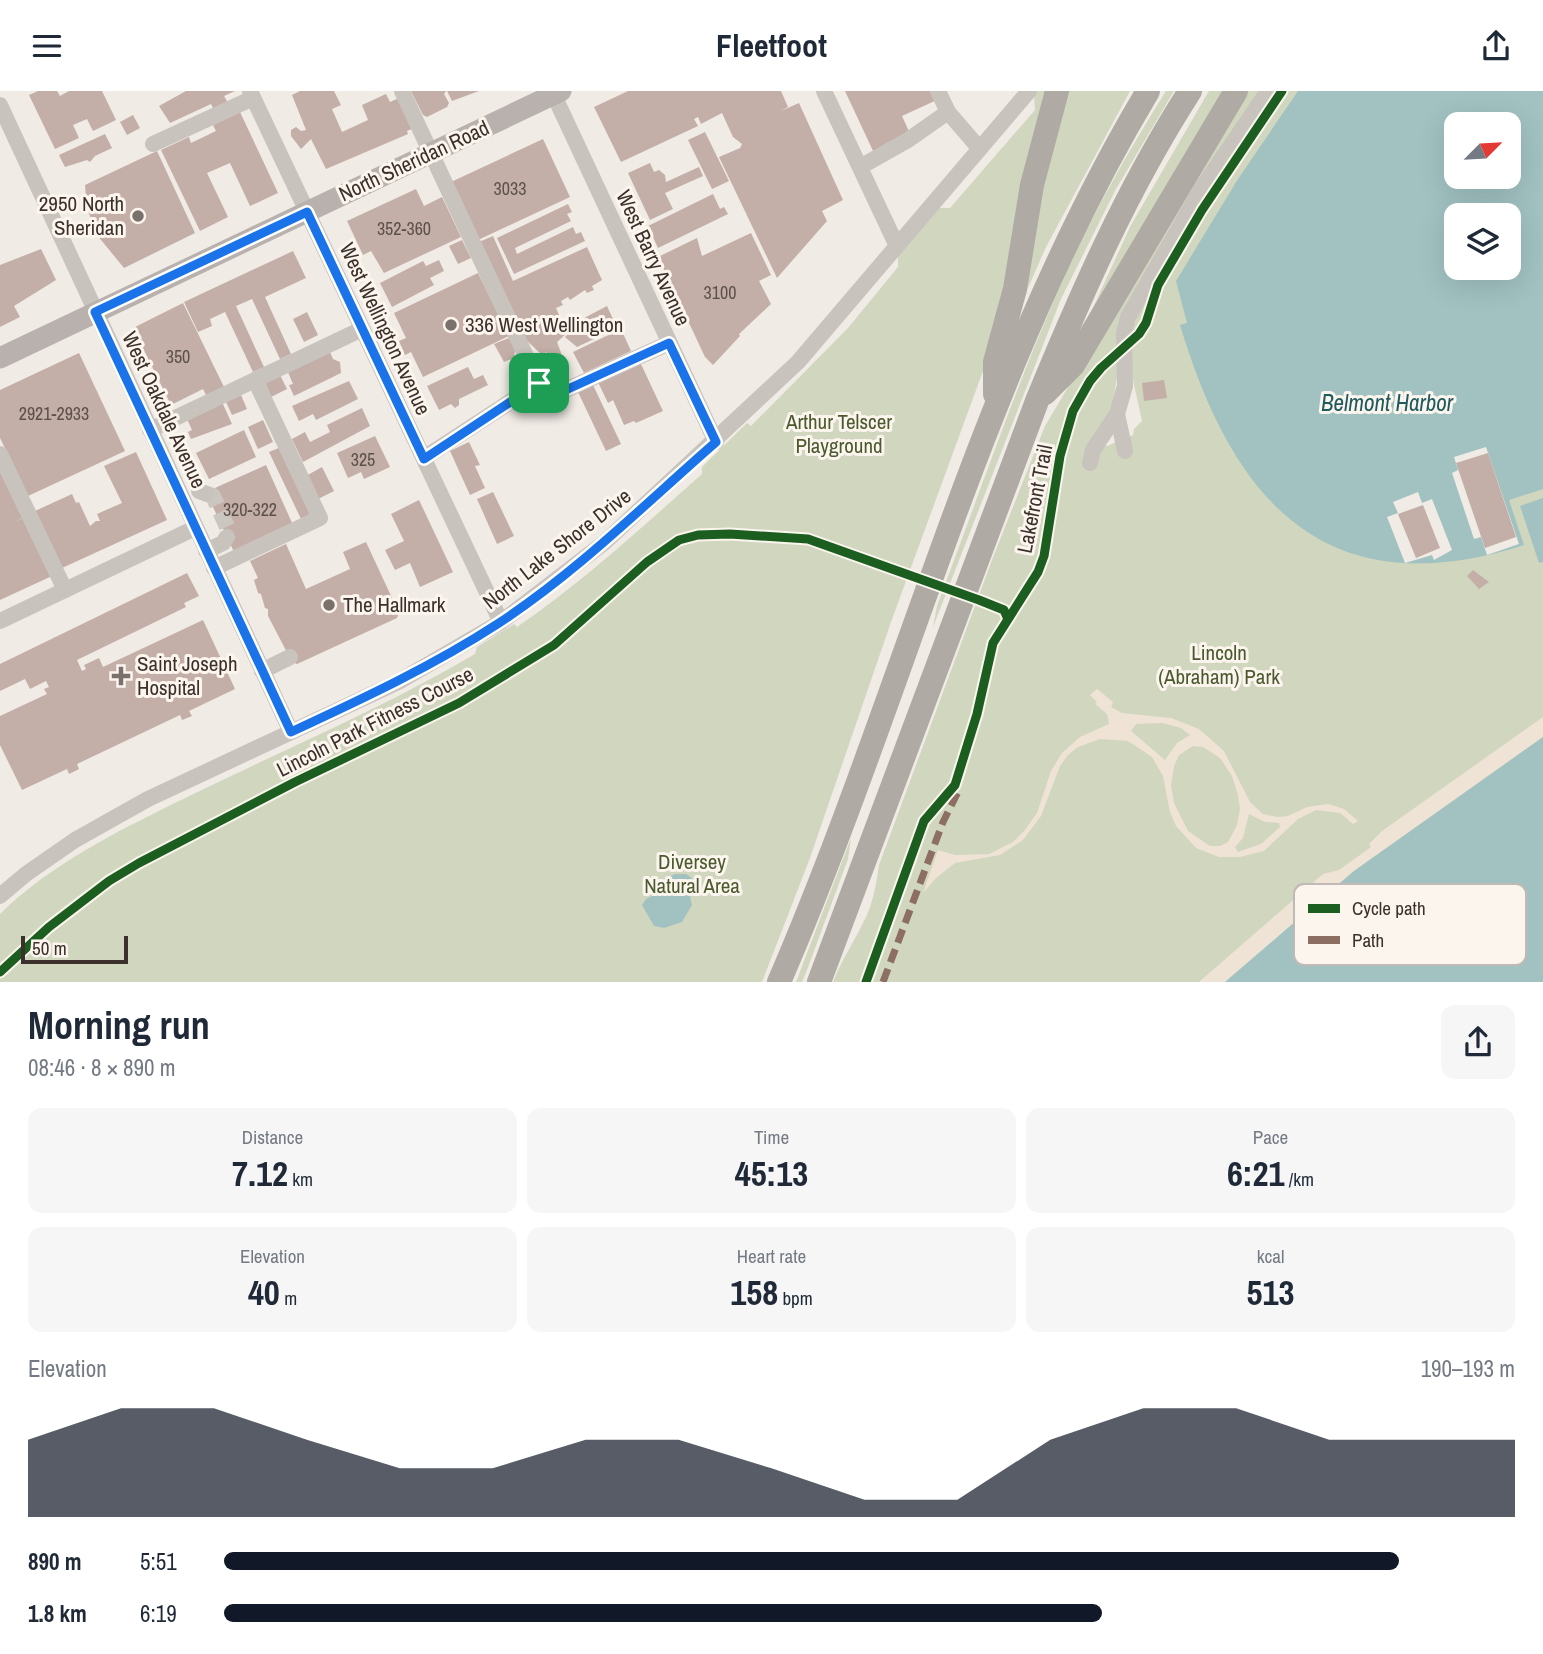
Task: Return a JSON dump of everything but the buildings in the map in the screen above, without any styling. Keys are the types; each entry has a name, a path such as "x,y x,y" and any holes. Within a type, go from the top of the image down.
{"highway":[{"path":"995,407 995,362 1015,289 1032,185 1057,91"},
{"path":"779,982 995,407 1045,286 1107,162 1148,91"},
{"path":"818,982 1037,401 1086,282 1149,158 1191,91"},
{"path":"1037,401 1073,365 1236,91"}],"main road":[{"name":"North Sheridan Road","path":"0,358 556,92"}],"street":[{"path":"402,91 546,399 669,343"},
{"path":"824,91 896,244"},
{"path":"938,91 948,112 979,148"},
{"path":"948,91 948,112"},
{"name":"North Lake Shore Drive","path":"0,896 48,858 148,799 398,683 500,622 605,543 716,442 798,362 1029,91"},
{"path":"1090,463 1093,450 1118,414 1125,386 1124,333 1133,304 1202,188 1268,91"},
{"name":"West Barry Avenue","path":"556,92 716,442"},
{"path":"153,144 252,94"},
{"name":"West Wellington Avenue","path":"252,94 500,622"},
{"name":"West Oakdale Avenue","path":"0,106 291,732"},
{"path":"859,167 908,140 948,112"},
{"path":"150,429 362,329"},
{"path":"214,568 320,518 255,380"},
{"path":"424,459 539,383"},
{"path":"1118,414 1128,444"},
{"path":"1104,436 1104,453"},
{"path":"0,454 65,590"},
{"path":"0,621 195,528"},
{"path":"206,551 223,543 227,537"},
{"path":"262,670 290,657"}],"green space":[{"path":"1037,91 1052,91 983,371 891,622 810,858 762,982 0,982 0,914 62,864 132,825 366,712 475,654 477,647 514,624 517,627 612,553 702,474 702,467 747,423 751,426 848,328 898,267 898,253 936,208 950,208 1035,110 1034,94"},
{"path":"1068,91 1130,91 1046,247 1016,315 1041,177"},
{"path":"1166,91 1174,91 1116,189 1061,299 933,627 937,606 1048,314 1101,203"},
{"path":"1209,91 1227,91 1091,312 1131,225"},
{"name":"Lincoln (Abraham) Park","path":"1244,91 1260,91 1128,301 1113,404 1093,443 1107,446 1133,435 1134,429 1142,421 1130,366 1131,337 1138,309 1191,218 1275,91 1543,91 1543,737 1345,884 1294,884 1294,922 1225,982 833,982 869,909 879,865 992,560 1045,426"},
{"path":"851,838 848,859 807,970 802,982 796,982"}],"shaded area":[{"path":"1097,689 1113,702 1111,707 1122,713 1171,718 1199,729 1224,751 1250,802 1263,814 1288,816 1307,807 1328,804 1344,809 1358,821 1353,824 1340,813 1316,810 1298,819 1264,851 1240,857 1219,857 1196,848 1176,826 1170,812 1163,776 1152,757 1128,741 1100,739 1078,747 1068,755 1060,766 1041,816 1023,840 1000,855 955,863 923,893 938,850 955,855 989,854 1013,842 1024,831 1037,813 1051,771 1062,753 1080,737 1109,724 1107,714 1095,704 1097,702 1090,695","holes":["1162,723 1181,728 1190,735 1177,743 1165,760 1131,731 1136,724","1193,746 1203,747 1220,758 1232,776 1240,809 1237,825 1228,842 1220,846 1210,846 1188,831 1174,803 1171,785 1179,755","1249,814 1265,822 1279,823 1280,827 1261,844 1238,852 1235,847 1243,838"]},
{"path":"1543,717 1543,737 1339,884 1312,884 1323,874 1339,870 1371,847 1369,844 1382,831"},
{"path":"1294,899 1294,923 1225,982 1199,982"}],"water":[{"name":"Belmont Harbor","path":"1298,91 1543,91 1543,489 1509,500 1524,545 1455,561 1395,562 1343,550 1298,526 1261,490 1229,444 1202,388 1180,325 1187,323 1176,281 1238,179"},
{"path":"1543,498 1543,562 1539,563 1520,506"},
{"path":"1543,737 1543,982 1225,982 1294,923 1294,965 1526,965 1526,884 1339,884"},
{"path":"686,874 693,879 696,890 690,897 692,905 682,922 664,928 654,926 642,905 646,899 665,889 669,877"}],"pier":[{"path":"1486,447 1519,544 1487,555 1481,537 1474,539 1452,473 1458,470 1454,457"},
{"path":"1418,492 1422,503 1432,499 1452,550 1434,560 1432,555 1405,563 1387,517 1398,513 1393,502"}],"tunnel":[{"path":"207,494 213,496 229,531 227,537"}],"marked path":[{"path":"883,982 943,822 959,790"}],"cycle path":[{"name":"Lakefront Trail","path":"866,982 924,821 955,785 977,714 993,643 1038,572 1044,556 1060,456 1073,411 1090,381 1101,368 1139,334 1146,323 1158,285 1202,210 1282,91"},
{"name":"Lincoln Park Fitness Course","path":"0,972 49,927 109,881 139,863 295,782 459,703 554,645 647,562 679,540 698,535 730,534 808,539 979,600 1004,610 1007,617"}],"place":[{"name":"2950 North Sheridan","path":"138,216"},
{"name":"336 West Wellington","path":"451,325"},
{"name":"The Hallmark","path":"329,605"},
{"name":"Saint Joseph Hospital","path":"121,676"}],"route":[{"path":"307,212 424,459 539,383 546,399 669,343 716,442 605,543 500,622 398,683 291,732 95,312 307,212"}],"park label":[{"name":"Arthur Telscer Playground","path":"839,434"},
{"name":"Diversey Natural Area","path":"692,874"}]}
